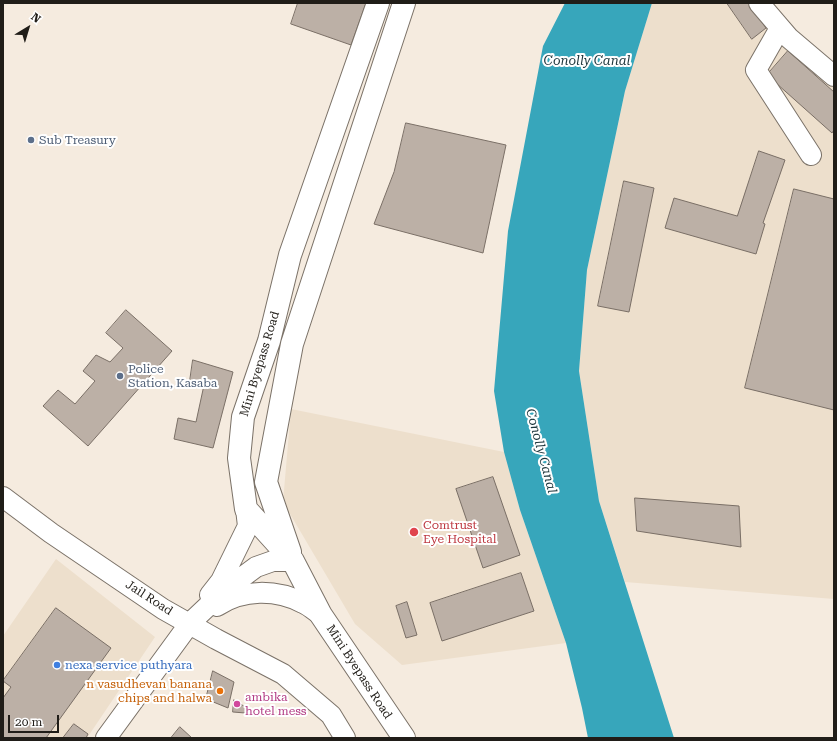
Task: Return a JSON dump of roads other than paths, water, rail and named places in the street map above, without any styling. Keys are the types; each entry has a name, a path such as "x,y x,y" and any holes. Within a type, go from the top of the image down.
{"main road":[{"name":"Mini Byepass Road","path":"378,3 290,255 269,341 243,417 239,458 246,509 293,561 321,614 404,738"},
{"path":"293,561 266,482 292,344 404,3"}],"street":[{"path":"759,3 789,38 834,76"},
{"path":"780,28 756,70 811,155"},
{"name":"Jail Road","path":"3,497 51,533 163,609 283,674 331,715 345,738"},
{"path":"106,738 220,580 248,526 246,509"},
{"path":"190,623 225,590 256,567 273,561 293,561"},
{"path":"190,623 222,603 239,596 261,592 282,594 304,603 321,614"}],"water":[{"name":"Conolly Canal","path":"565,3 652,3 625,91 587,270 579,371 599,501 674,738 588,738 566,643 520,510 504,452 494,391 508,231 543,46"}],"place":[{"name":"Sub Treasury","path":"31,140"},
{"name":"Police Station, Kasaba","path":"120,376"},
{"name":"Comtrust Eye Hospital","path":"414,532"},
{"name":"nexa service puthyara","path":"57,665"},
{"name":"n vasudhevan banana chips and halwa","path":"220,691"},
{"name":"ambika hotel mess","path":"237,704"}]}
